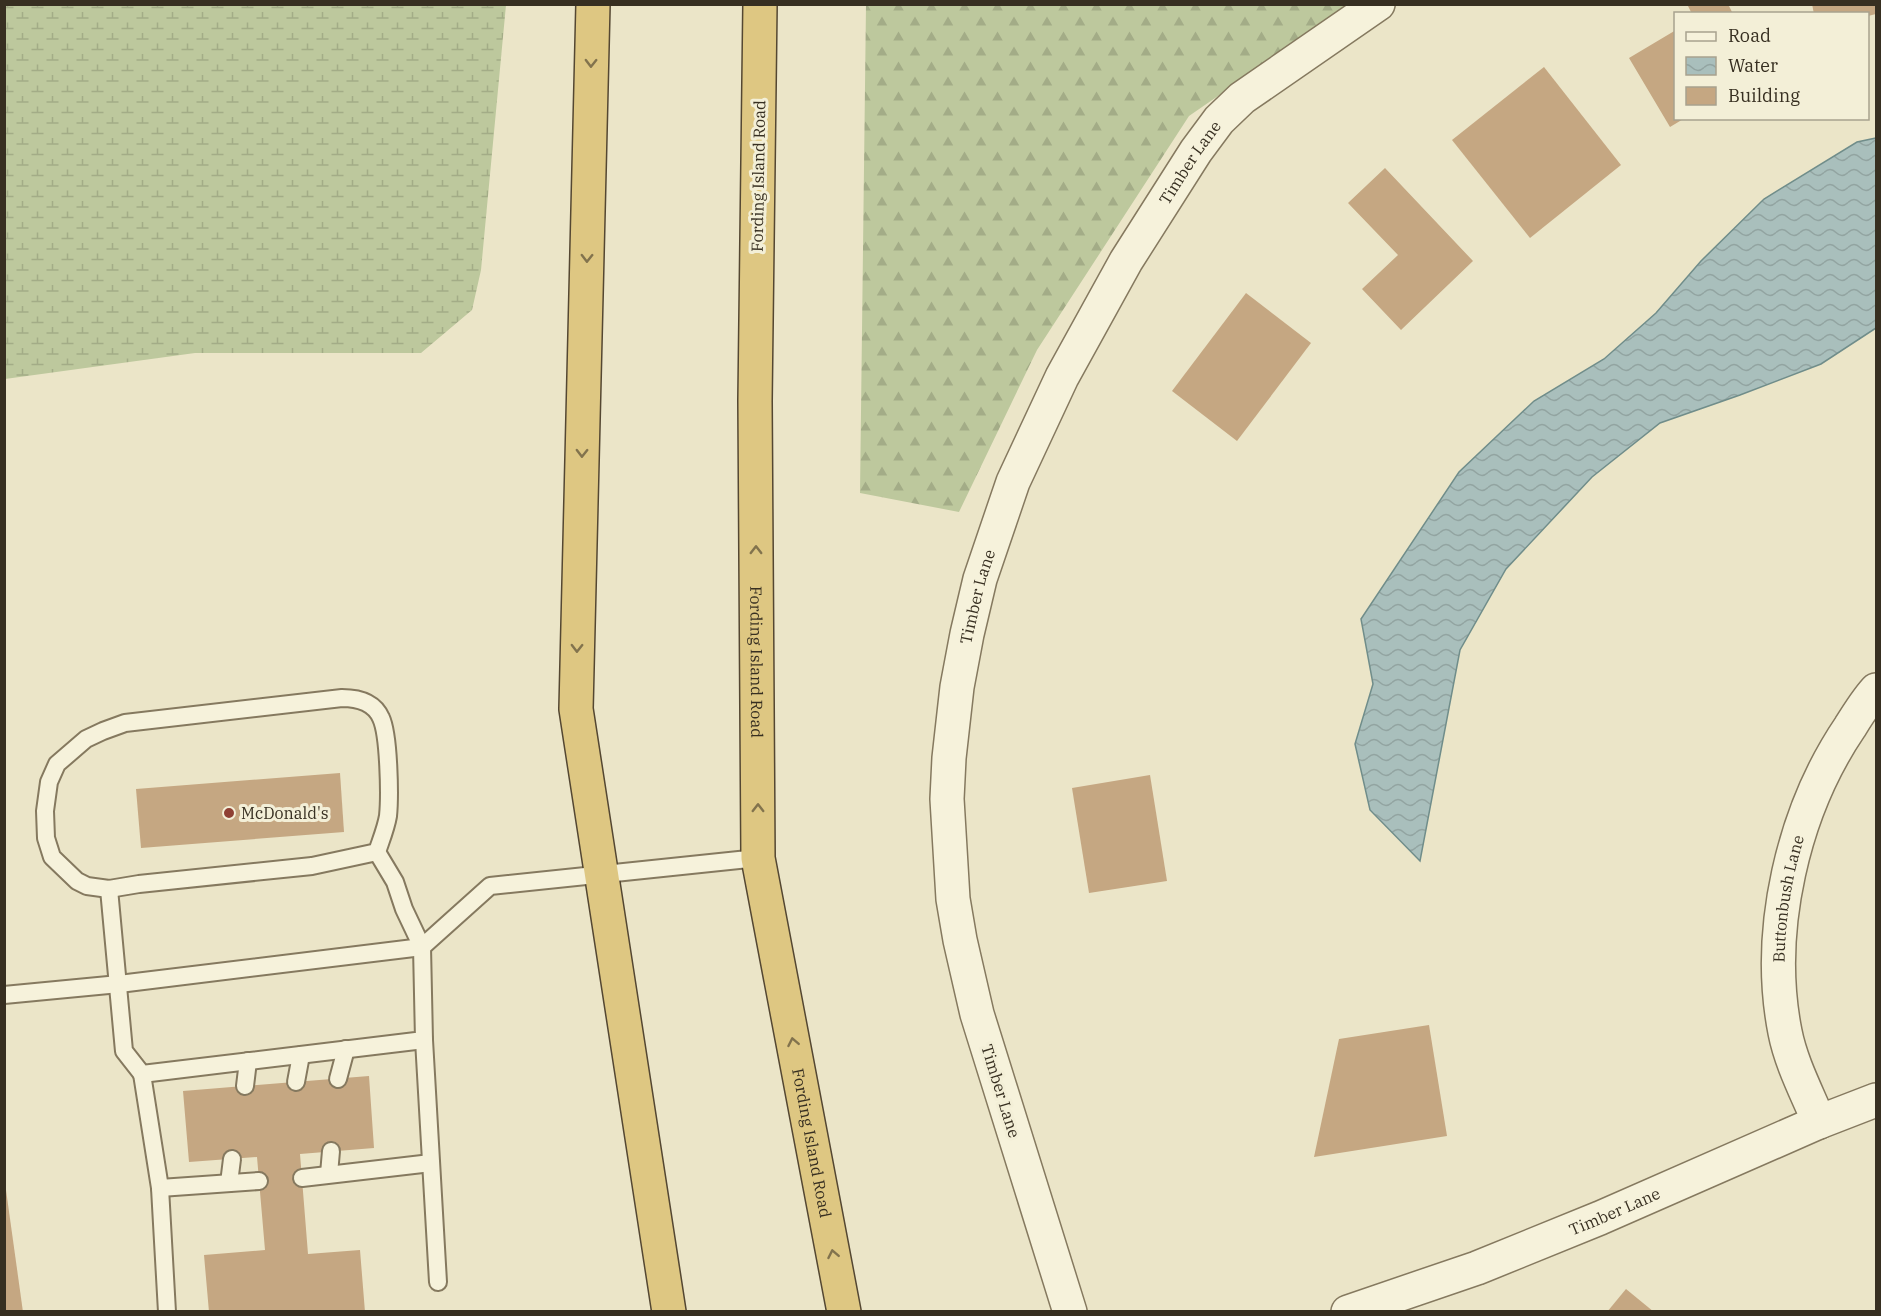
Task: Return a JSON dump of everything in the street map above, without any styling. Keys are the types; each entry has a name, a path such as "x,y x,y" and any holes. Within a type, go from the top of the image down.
{"highway":[{"path":"593,4 576,709 669,1311"},
{"name":"Fording Island Road","path":"760,4 755,401 758,858 844,1311"}],"street":[{"name":"Timber Lane","path":"1070,1311 977,1014 953,899 947,799 949,758 957,687 967,634 980,579 1013,482 1062,377 1126,261 1196,151 1219,120 1242,98 1378,4"},
{"name":"Buttonbush Lane","path":"1819,1122 1785,1034 1781,1006 1779,939 1788,875 1802,821 1813,792 1839,742 1876,690"},
{"name":"Timber Lane","path":"1348,1311 1487,1264 1819,1122 1876,1100"}],"lane":[{"path":"357,698 372,706 381,716 387,735 388,815 377,852 312,866 109,889 87,886 78,881 52,856 46,838 45,811 49,782 57,764 86,739 125,723 319,699 357,698"},
{"path":"377,852 395,882 404,909 422,947 424,1040 438,1282"},
{"path":"4,995 119,984 422,947 490,886 758,858"},
{"path":"109,889 124,1051 142,1074 160,1188 168,1311"},
{"path":"142,1074 424,1040"},
{"path":"338,1079 346,1049"},
{"path":"296,1082 301,1055"},
{"path":"244,1086 248,1061"},
{"path":"329,1174 331,1151"},
{"path":"229,1183 232,1159"},
{"path":"302,1178 432,1163"},
{"path":"160,1188 259,1181"}],"green space":[{"path":"4,5 506,5 481,270 472,310 421,353 195,353 5,379"},
{"path":"866,5 1350,5 1189,116 1037,350 959,512 860,493"}],"water":[{"path":"1876,138 1876,328 1821,364 1660,423 1592,477 1506,569 1460,650 1420,861 1370,810 1355,744 1373,684 1361,619 1459,472 1534,401 1604,359 1656,313 1701,261 1764,199 1857,142"}],"building":[{"path":"1687,4 1728,4 1732,12 1691,12"},
{"path":"1812,4 1876,4 1876,14 1869,16 1869,12 1814,12"},
{"path":"1674,31 1674,120 1682,120 1670,127 1629,58"},
{"path":"1544,67 1621,165 1530,238 1452,140"},
{"path":"1385,168 1473,261 1401,330 1362,289 1398,255 1348,203"},
{"path":"1246,293 1311,343 1237,441 1172,391"},
{"path":"340,773 344,832 141,848 136,789"},
{"path":"1150,775 1167,881 1089,893 1072,788"},
{"path":"1429,1025 1447,1136 1314,1157 1339,1039"},
{"path":"369,1076 374,1148 300,1154 308,1254 360,1250 365,1312 209,1312 204,1255 265,1250 257,1157 189,1162 183,1091"},
{"path":"4,1190 6,1190 23,1312 4,1312"},
{"path":"1626,1289 1654,1312 1607,1312"}],"place":[{"name":"McDonald's","path":"229,813"}]}
